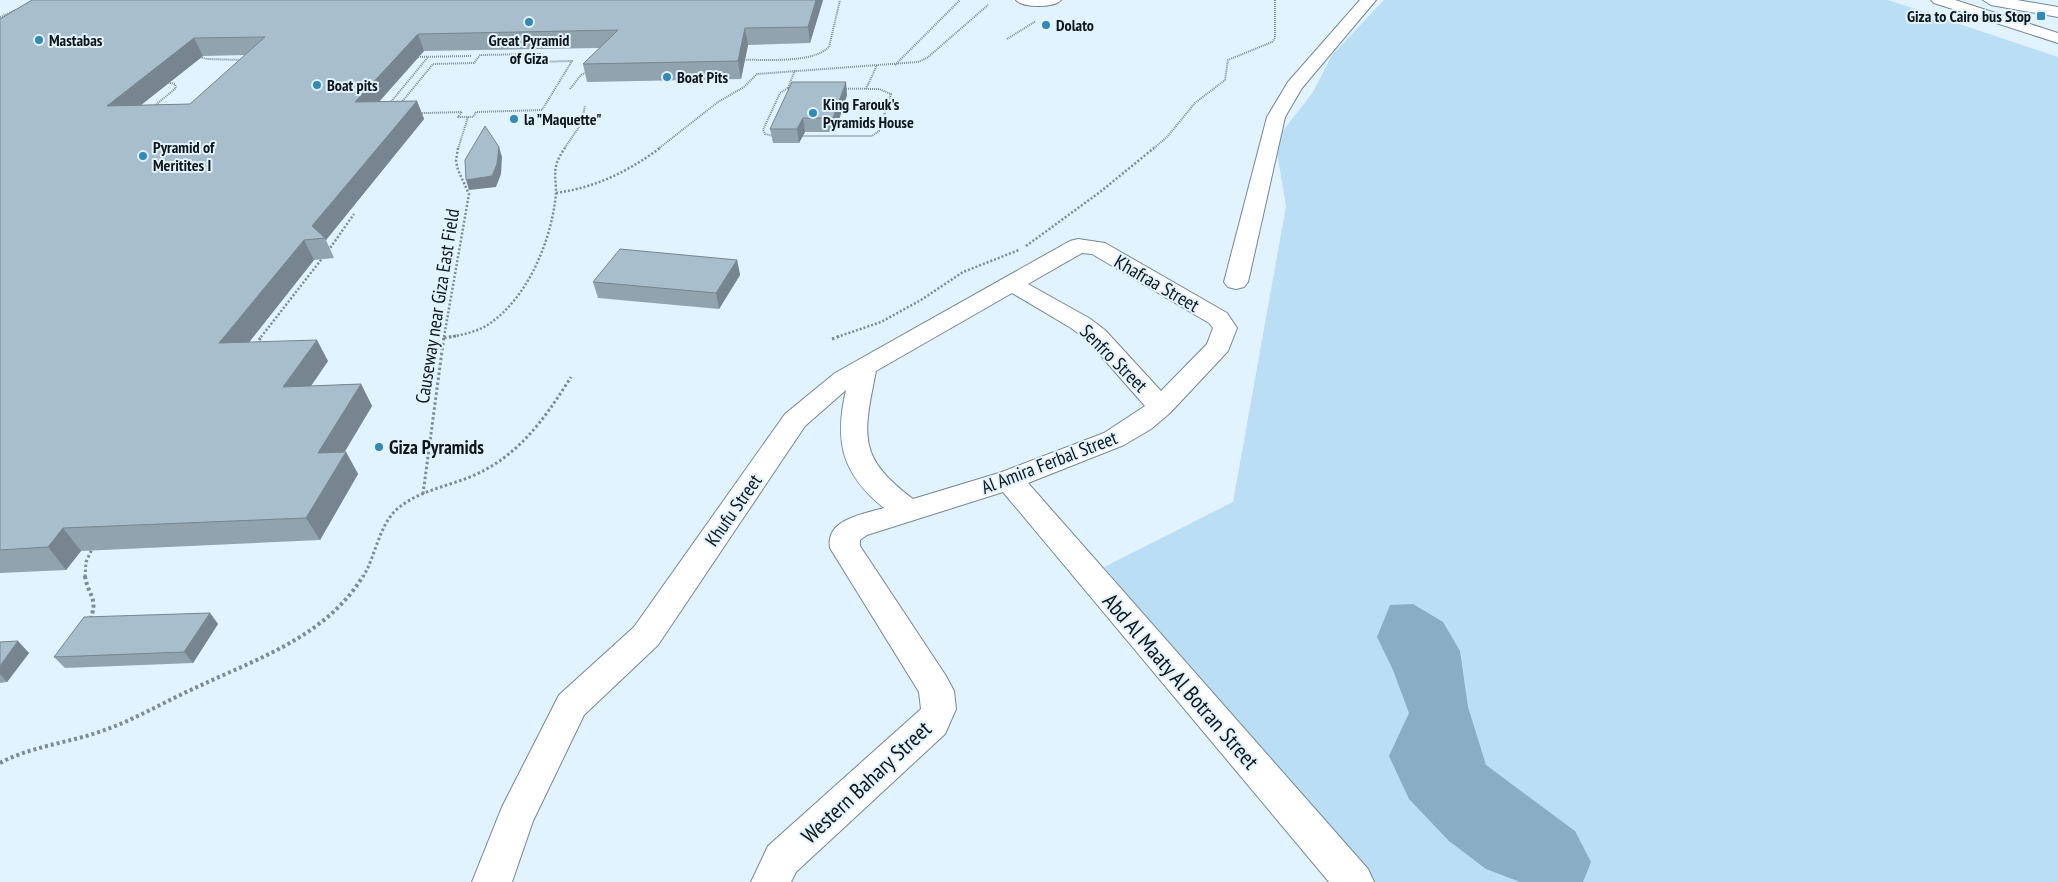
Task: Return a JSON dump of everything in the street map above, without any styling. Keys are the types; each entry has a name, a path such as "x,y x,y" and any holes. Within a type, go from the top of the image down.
{"street":[{"path":"1024,0 1053,0"},
{"path":"1236,282 1271,134 1280,109 1294,86 1368,0"},
{"path":"1940,0 2058,38"},
{"path":"1991,0 2058,12"},
{"name":"Khufu Street","path":"492,882 515,819 572,705 584,690 630,652 646,636 795,420 830,388 1066,251 1084,245"},
{"name":"Khafraa Street","path":"1084,245 1097,248 1210,313 1223,322 1225,328"},
{"name":"Senfro Street","path":"1012,284 1080,323 1096,336 1161,407"},
{"name":"Al Amira Ferbal Street","path":"845,548 845,538 856,527 1009,480 1114,439 1141,423 1161,407 1219,346 1225,328"},
{"path":"864,368 853,416 854,445 866,474 877,487 908,511"},
{"name":"Abd Al Maaty Al Botran Street","path":"1009,480 1354,882"},
{"name":"Western Bahary Street","path":"777,870 932,723 938,715 941,705 934,686 845,548"}],"path":[{"path":"736,60 812,56 825,52 829,46 840,0"},
{"path":"895,65 960,0"},
{"path":"832,339 881,322 921,300 963,272 1019,250 1100,192 1167,137 1200,97 1221,84 1226,75 1228,60 1272,42 1275,38 1275,0"},
{"path":"556,193 583,190 618,178 718,102 744,88 753,76 768,71 913,63 927,58 988,5"},
{"path":"1,17 17,10"},
{"path":"1,17 11,16"},
{"path":"192,54 207,60 246,60"},
{"path":"532,54 540,54 535,62 572,62 542,110 476,112 474,117 468,117 458,117 462,112 392,114 433,64 474,63 480,55 532,54"},
{"path":"409,57 471,56"},
{"path":"386,108 428,57"},
{"path":"866,89 877,66"},
{"path":"788,88 796,70"},
{"path":"570,89 581,75 589,71"},
{"path":"152,108 176,88 175,84 164,82"},
{"path":"788,88 885,90 891,94 879,131 872,136 783,136 765,134 763,130 780,93 788,88"},
{"path":"444,338 468,334 488,325 502,313 516,296 537,262 544,246 556,193 555,167 579,130 585,106"},
{"name":"Causeway near Giza East Field","path":"422,494 444,338 470,194 458,170 456,161 459,142 468,117"},
{"path":"252,349 291,300 354,214"},
{"path":"316,254 326,253"},
{"path":"281,300 291,300"},
{"path":"0,763 26,751 101,732 127,722 196,687 247,666 309,631 335,611 355,589 368,569 385,524 391,515 400,507 422,494 473,476 508,457 523,445 544,422 571,377"},
{"path":"88,623 95,608 96,599 84,574 86,562 97,542"}],"shaded area":[{"path":"1384,0 1888,0 2058,57 2058,882 1365,882 1104,567 1233,502 1286,206 1275,141 1313,92 1332,55"},
{"path":"1413,604 1443,622 1460,651 1468,707 1486,765 1575,831 1591,862 1583,882 1520,882 1486,869 1449,841 1409,799 1389,756 1409,713 1393,670 1377,637 1390,605"}],"building":[{"path":"32,0 816,0 808,27 745,28 738,61 583,64 618,30 418,34 355,102 417,101 312,226 325,238 304,240 219,343 317,340 283,387 361,384 318,453 346,452 306,518 63,528 48,547 0,550 0,19","holes":["265,37 190,104 107,106 194,38"]},
{"path":"792,82 846,82 833,118 803,118 797,129 770,129"},
{"path":"485,126 499,147 497,164 492,176 466,180 465,160"},
{"path":"620,249 737,260 716,293 593,282"},
{"path":"210,613 184,652 54,657 84,617"},
{"path":"18,641 0,666 0,642"}],"place":[{"name":"Giza to Cairo bus Stop","path":"2041,16"},
{"name":"Great Pyramid of Giza","path":"529,22"},
{"name":"Dolato","path":"1046,25"},
{"name":"Mastabas","path":"39,40"},
{"name":"Boat Pits","path":"667,77"},
{"name":"Boat pits","path":"317,85"},
{"name":"King Farouk's Pyramids House","path":"813,113"},
{"name":"la \"Maquette\"","path":"514,119"},
{"name":"Pyramid of Meritites I","path":"143,156"},
{"name":"Giza Pyramids","path":"379,447"}]}
